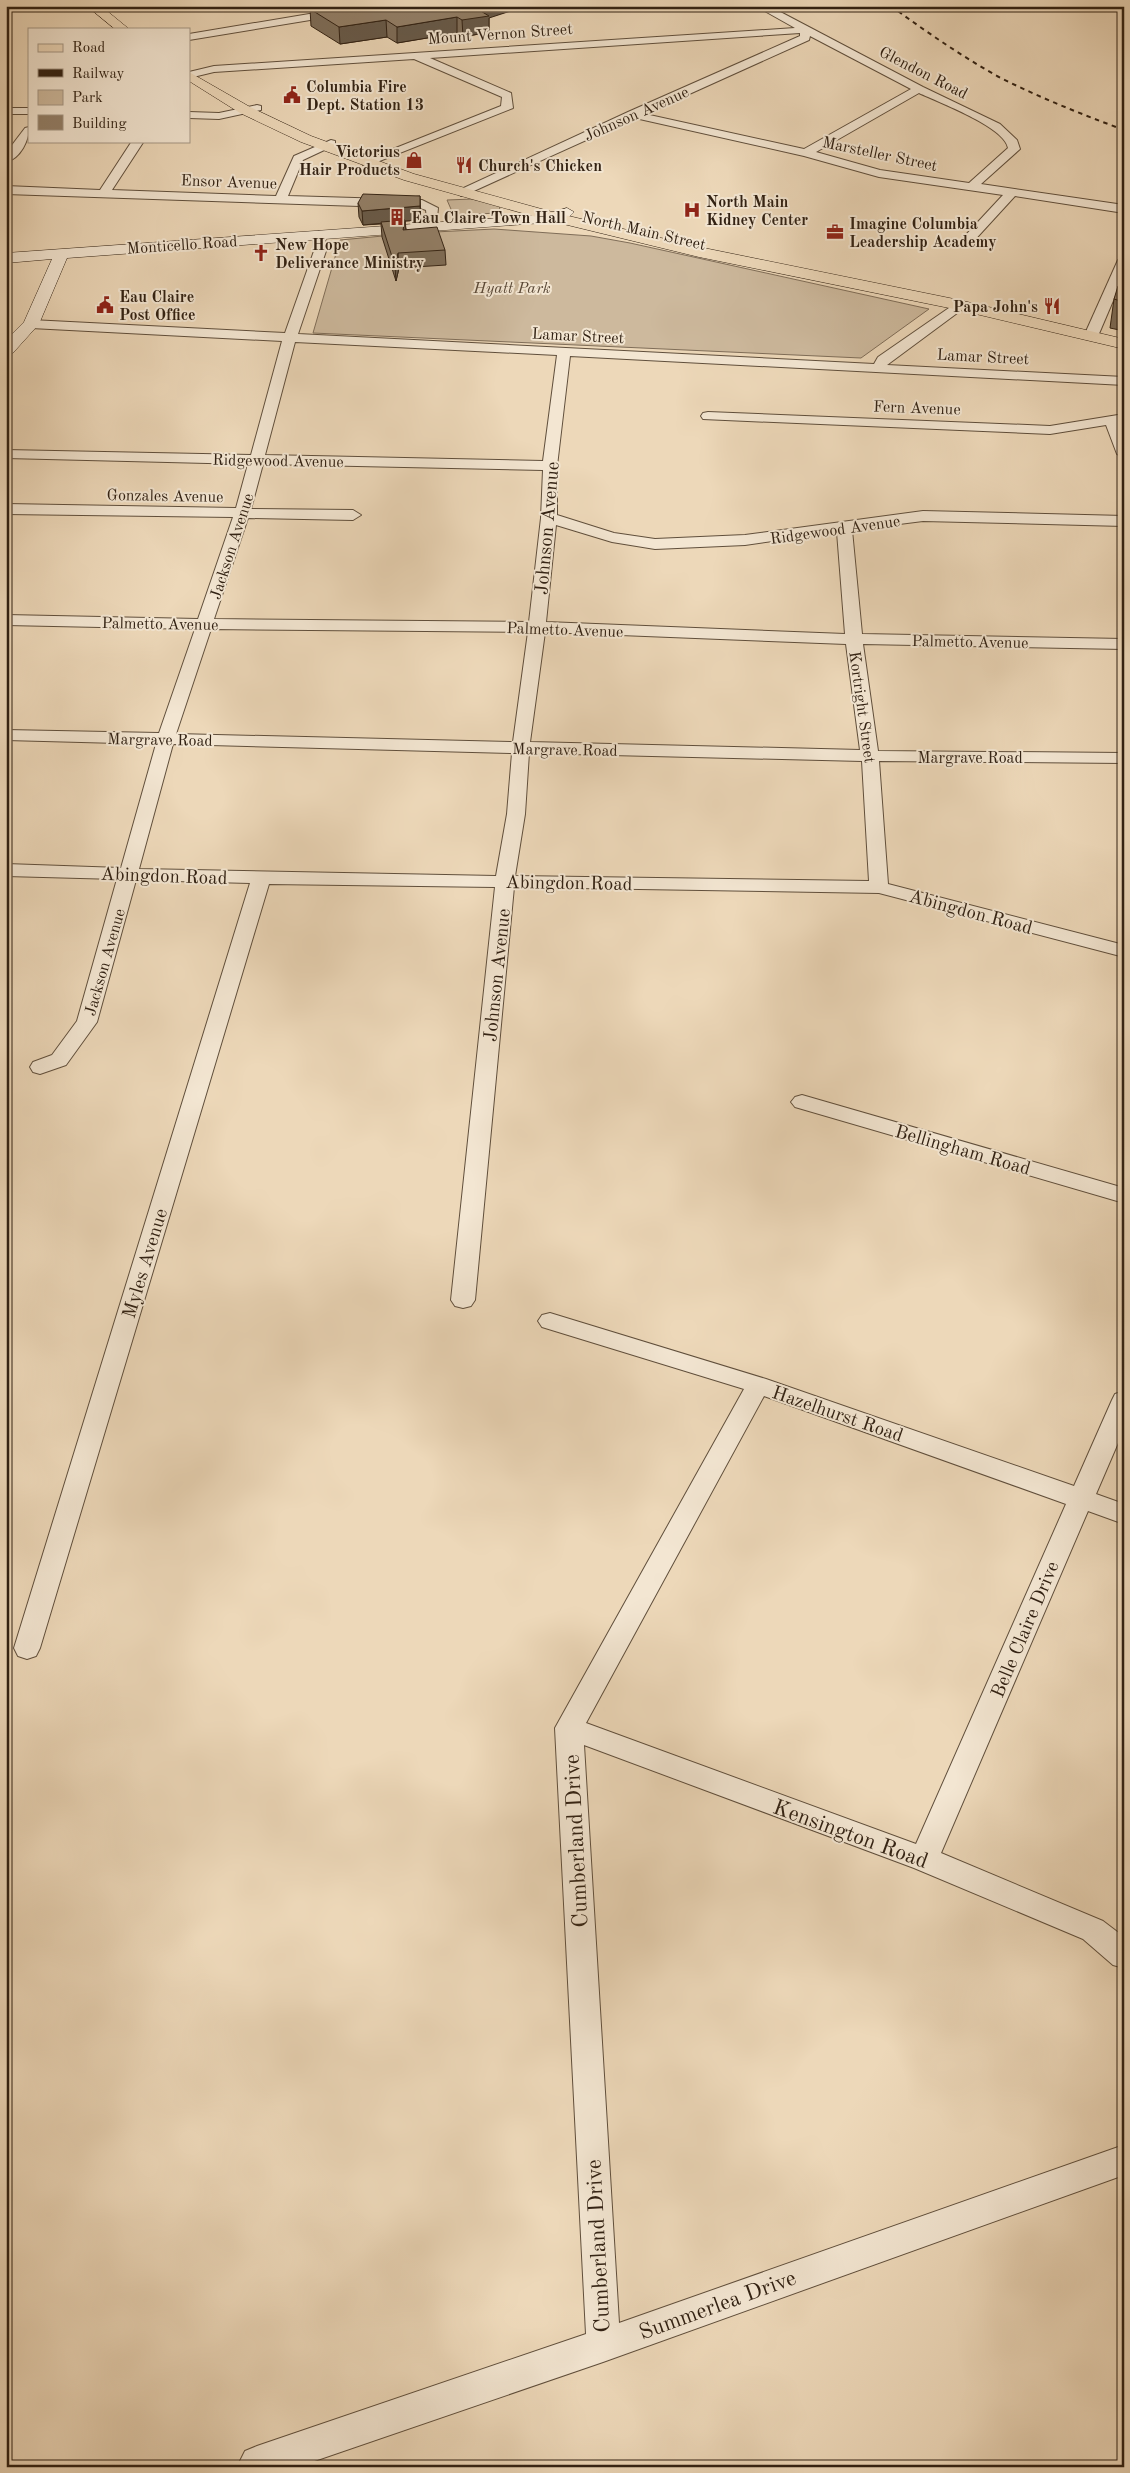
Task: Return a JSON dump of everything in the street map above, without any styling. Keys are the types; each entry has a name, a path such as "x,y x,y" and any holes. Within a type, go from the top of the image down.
{"main road":[{"path":"93,6 122,28"},
{"path":"106,6 134,28"},
{"name":"North Main Street","path":"191,73 251,109 327,145 371,162 465,190 699,252 959,305 1124,344"},
{"name":"Monticello Road","path":"6,258 432,226 560,214"},
{"path":"6,350 31,324 62,253"}],"street":[{"path":"190,37 377,6"},
{"name":"Glendon Road","path":"761,6 919,89 996,126 1013,142 1014,149 972,186"},
{"path":"297,10 309,18"},
{"name":"Mount Vernon Street","path":"191,73 214,69 414,55 806,30"},
{"name":"Johnson Avenue","path":"465,190 805,38 806,30"},
{"path":"371,162 507,108 507,95 414,55"},
{"path":"806,154 919,89"},
{"path":"190,116 219,116 251,109"},
{"path":"6,110 28,111"},
{"name":"Marsteller Street","path":"632,114 806,154 879,173 926,182 1013,191 1124,209"},
{"path":"6,159 13,154 28,132"},
{"path":"104,193 137,142"},
{"path":"281,199 298,158 327,145"},
{"name":"Ensor Avenue","path":"6,190 422,204 432,208 432,226"},
{"path":"967,241 1013,191"},
{"name":"Jackson Avenue","path":"40,1066 60,1060 87,1022 166,739 242,513 290,337 320,252 319,234"},
{"path":"1090,336 1124,260"},
{"path":"877,368 883,360 959,305"},
{"name":"Lamar Street","path":"31,324 1124,381"},
{"name":"Johnson Avenue","path":"463,1300 506,881 516,814 521,748 549,518 550,466 564,352"},
{"name":"Fern Avenue","path":"708,416 1050,430 1118,420"},
{"path":"1118,420 1124,454"},
{"name":"Ridgewood Avenue","path":"6,454 550,466"},
{"name":"Gonzales Avenue","path":"6,509 353,516"},
{"name":"Ridgewood Avenue","path":"549,518 612,537 655,544 745,540 923,516 1124,521"},
{"name":"Kortright Street","path":"844,528 854,639 870,756 879,887"},
{"name":"Palmetto Avenue","path":"6,620 537,628 854,639 1124,644"},
{"name":"Margrave Road","path":"6,735 870,756 1124,758"},
{"name":"Abingdon Road","path":"6,870 262,878 879,887 1124,951"},
{"name":"Myles Avenue","path":"28,1648 262,878"},
{"name":"Bellingham Road","path":"802,1102 1124,1196"},
{"name":"Hazelhurst Road","path":"550,1321 758,1385 1124,1514"},
{"name":"Cumberland Drive","path":"603,2345 569,1728 758,1385"},
{"name":"Belle Claire Drive","path":"924,1859 1124,1400"},
{"name":"Kensington Road","path":"569,1728 924,1859 1093,1930 1124,1955"},
{"name":"Summerlea Drive","path":"254,2467 257,2463 603,2345 1124,2160"}],"green space":[{"path":"472,199 498,205 500,208 494,213 454,216 447,200"},
{"name":"Hyatt Park","path":"494,229 591,236 630,243 929,309 861,358 313,333 340,240 415,233"}],"building":[{"path":"328,6 475,6 489,16 462,20 457,17 397,27 386,20 339,27 310,9"},
{"path":"363,194 420,196 420,206 362,211 358,203"},
{"path":"405,220 403,230 437,227 445,250 398,253 395,266 381,222"},
{"path":"1124,285 1124,302 1114,299 1118,286 1123,287"}],"railway":[{"path":"891,6 970,60 997,76 1060,105 1124,130"}],"place":[{"name":"Columbia Fire Dept. Station 13","path":"292,95"},
{"name":"Victorius Hair Products","path":"414,160"},
{"name":"Church's Chicken","path":"464,165"},
{"name":"North Main Kidney Center","path":"692,210"},
{"name":"Eau Claire Town Hall","path":"397,217"},
{"name":"Imagine Columbia Leadership Academy","path":"835,232"},
{"name":"New Hope Deliverance Ministry","path":"261,253"},
{"name":"Eau Claire Post Office","path":"105,305"},
{"name":"Papa John's","path":"1052,306"}]}
